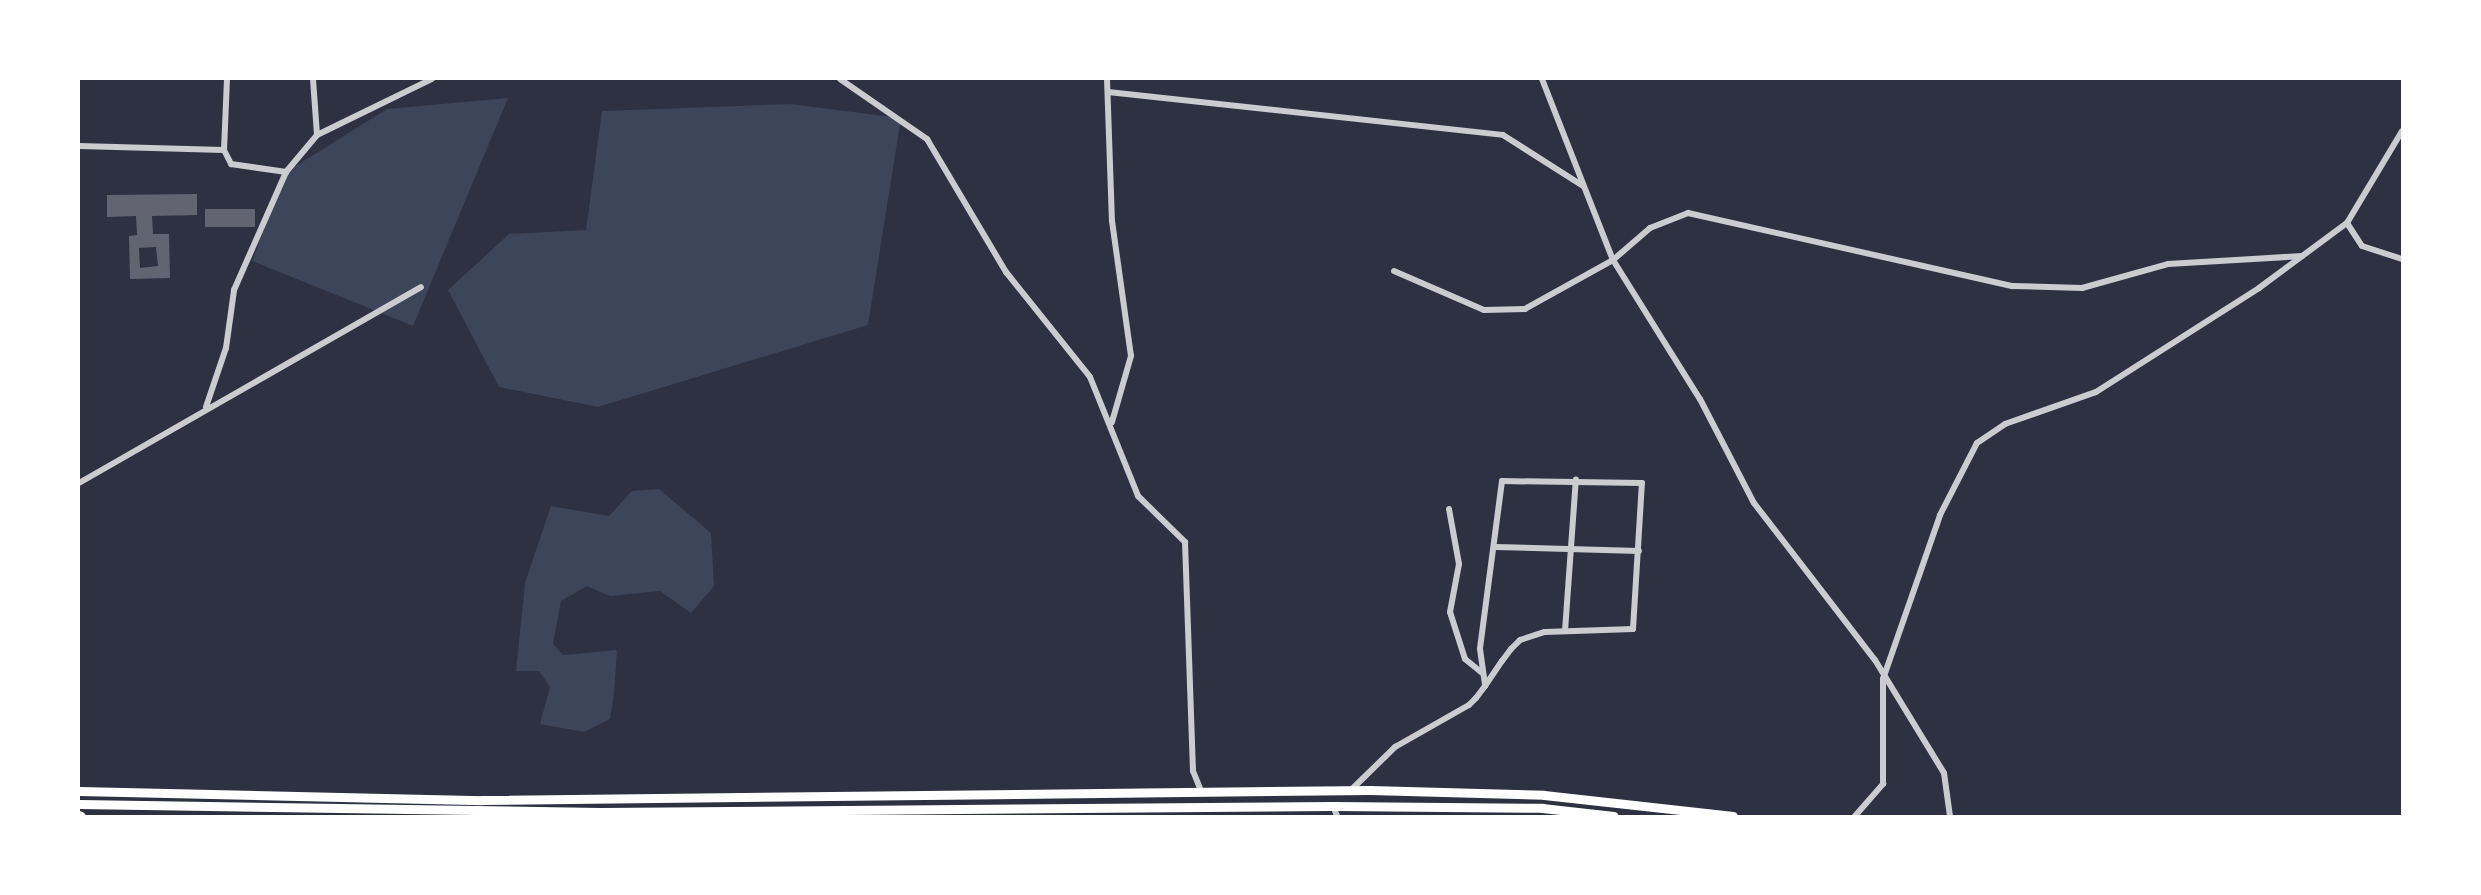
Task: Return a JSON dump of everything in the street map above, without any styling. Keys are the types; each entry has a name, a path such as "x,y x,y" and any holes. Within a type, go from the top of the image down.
{"main road":[{"path":"79,792 508,800 1351,790 1545,795 1733,816"},
{"path":"79,804 623,814 1542,808 1614,816"}],"street":[{"path":"228,79 224,150 241,170 286,172"},
{"path":"313,79 317,135"},
{"path":"206,407 226,348 234,290 286,172 317,135 432,79"},
{"path":"840,79 927,139 1006,272 1090,377 1112,422 1124,471 1138,496 1185,542 1190,556 1193,771 1201,791"},
{"path":"1107,79 1112,221 1131,355 1112,422"},
{"path":"1542,79 1613,260 1700,399 1754,503 1883,679 1944,773 1950,816"},
{"path":"1108,92 1503,135 1583,186"},
{"path":"1855,816 1883,784 1883,679 1940,515 1977,443 2005,424 2096,392 2302,257 2347,223 2402,131"},
{"path":"79,146 224,150"},
{"path":"1394,271 1499,313 1525,309 1613,260 1650,228 1688,213 2013,286 2082,288 2168,264 2302,257"},
{"path":"2347,223 2362,246 2402,258"},
{"path":"79,483 206,407 421,287"},
{"path":"1351,790 1395,747 1469,705 1485,686 1520,640 1565,631 1633,629 1643,483 1505,478 1481,673 1485,686"},
{"path":"1565,631 1576,479"},
{"path":"1449,509 1459,564 1450,612 1465,659 1481,673"},
{"path":"1496,547 1639,551"},
{"path":"1329,809 1337,816"}],"shaded area":[{"path":"508,98 413,326 252,261 286,172 387,109"},
{"path":"790,104 901,118 868,325 598,407 499,387 448,290 509,234 586,230 602,111"},
{"path":"659,489 711,533 714,586 691,613 660,591 610,596 587,586 561,601 553,644 563,655 617,650 610,719 584,732 540,724 550,687 539,671 516,671 525,583 551,506 609,516 632,491"}],"building":[{"path":"197,194 197,215 152,216 153,234 169,234 170,278 130,279 129,236 137,235 136,216 107,217 107,195","holes":["156,247 158,266 140,268 139,248"]},
{"path":"205,209 255,209 255,227 205,227"}]}
